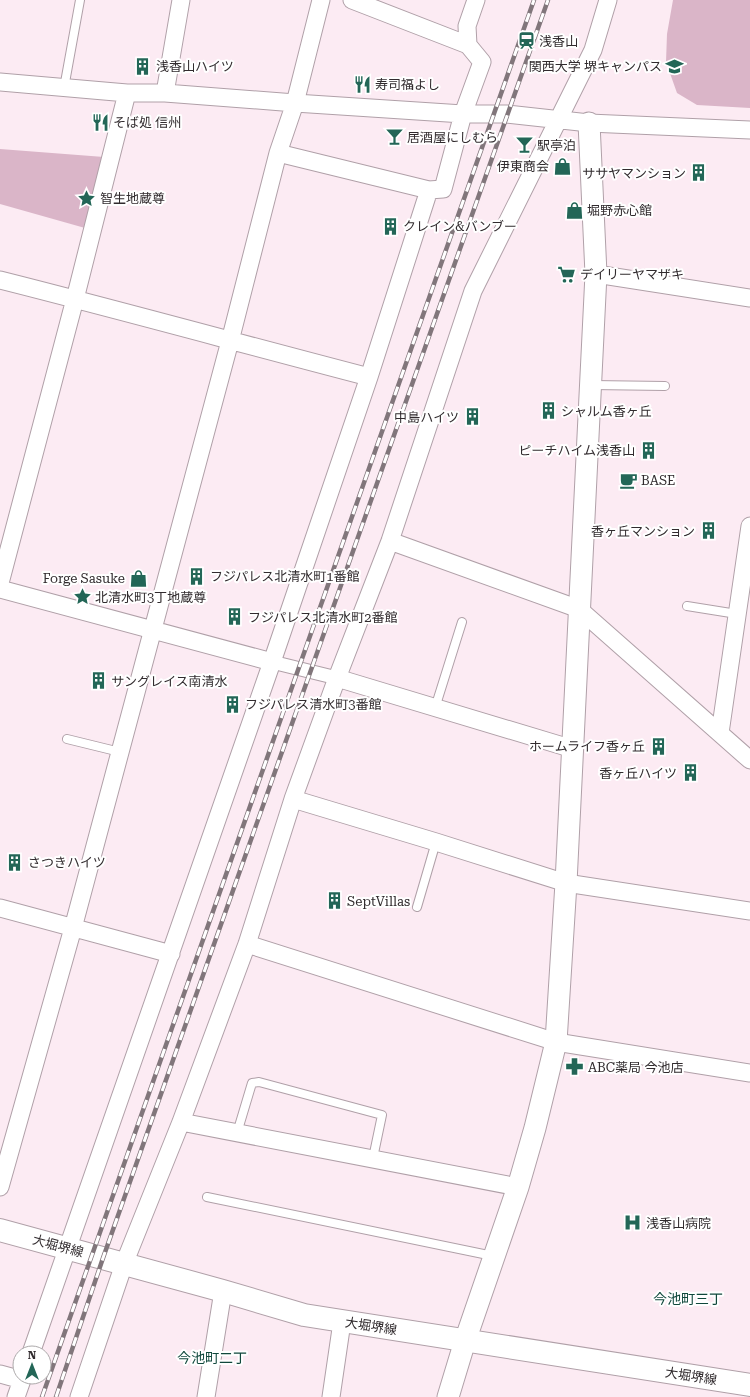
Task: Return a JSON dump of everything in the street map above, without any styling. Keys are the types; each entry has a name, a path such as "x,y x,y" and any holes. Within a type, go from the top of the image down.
{"main road":[{"name":"大堀堺線","path":"0,1230 223,1291 304,1315 750,1386"}],"street":[{"path":"166,93 181,0"},
{"path":"0,1187 73,928 230,341 278,153 295,103 321,0"},
{"path":"278,153 429,190 443,189 463,114 482,62 468,45 352,0"},
{"path":"468,45 468,26 476,0"},
{"path":"79,1397 124,1264 181,1122 247,944 293,799 337,678 390,541 472,291 593,50 608,0"},
{"path":"0,82 127,93 166,93 463,114 507,114 589,123 750,130"},
{"path":"0,583 75,299 127,93"},
{"path":"448,1397 465,1341 518,1187 535,1128 556,1042 573,749 596,274 589,123"},
{"path":"34,1345 272,662 369,377 429,190"},
{"path":"596,274 750,298"},
{"path":"0,280 369,377"},
{"path":"720,733 750,526"},
{"path":"390,541 579,608 750,760"},
{"path":"0,589 337,678 573,749"},
{"path":"293,799 566,883 750,911"},
{"path":"0,908 171,954"},
{"path":"247,944 556,1042 750,1073"},
{"path":"181,1122 518,1187"},
{"path":"206,1397 223,1291"},
{"path":"331,1397 342,1322"},
{"path":"0,1374 12,1377"},
{"path":"16,1397 20,1385"}],"lane":[{"path":"64,88 80,0"},
{"path":"590,385 665,386"},
{"path":"687,606 737,614"},
{"path":"435,708 462,622"},
{"path":"67,738 120,752"},
{"path":"417,907 436,842"},
{"path":"237,1133 252,1083 259,1082 382,1114 373,1158"},
{"path":"207,1197 494,1256"}],"shaded area":[{"path":"673,0 750,0 750,108 697,105 677,93 666,62 667,34"},
{"path":"0,149 104,157 85,228 0,204"}],"railway":[{"path":"42,1397 534,0"},
{"path":"56,1397 103,1258 548,0"}],"place":[{"name":"浅香山","path":"526,41"},
{"name":"浅香山ハイツ","path":"143,66"},
{"name":"関西大学 堺キャンパス","path":"675,66"},
{"name":"寿司福よし","path":"362,84"},
{"name":"そば処 信州","path":"100,122"},
{"name":"居酒屋にしむら","path":"394,137"},
{"name":"駅亭泊","path":"524,145"},
{"name":"伊東商会","path":"562,166"},
{"name":"ササヤマンション","path":"699,173"},
{"name":"智生地蔵尊","path":"87,198"},
{"name":"堀野赤心館","path":"574,210"},
{"name":"クレイン&バンブー","path":"390,226"},
{"name":"デイリーヤマザキ","path":"567,274"},
{"name":"シャルム香ヶ丘","path":"548,411"},
{"name":"中島ハイツ","path":"472,417"},
{"name":"ピーチハイム浅香山","path":"648,450"},
{"name":"BASE","path":"628,480"},
{"name":"香ヶ丘マンション","path":"708,531"},
{"name":"フジパレス北清水町1番館","path":"197,576"},
{"name":"Forge Sasuke","path":"138,578"},
{"name":"北清水町3丁地蔵尊","path":"82,597"},
{"name":"フジパレス北清水町2番館","path":"235,617"},
{"name":"サングレイス南清水","path":"98,681"},
{"name":"フジパレス清水町3番館","path":"232,704"},
{"name":"ホームライフ香ヶ丘","path":"658,746"},
{"name":"香ヶ丘ハイツ","path":"690,773"},
{"name":"さつきハイツ","path":"15,862"},
{"name":"SeptVillas","path":"334,901"},
{"name":"ABC薬局 今池店","path":"575,1067"},
{"name":"浅香山病院","path":"633,1223"}],"district":[{"name":"今池町三丁","path":"688,1299"},
{"name":"今池町二丁","path":"212,1358"}]}
